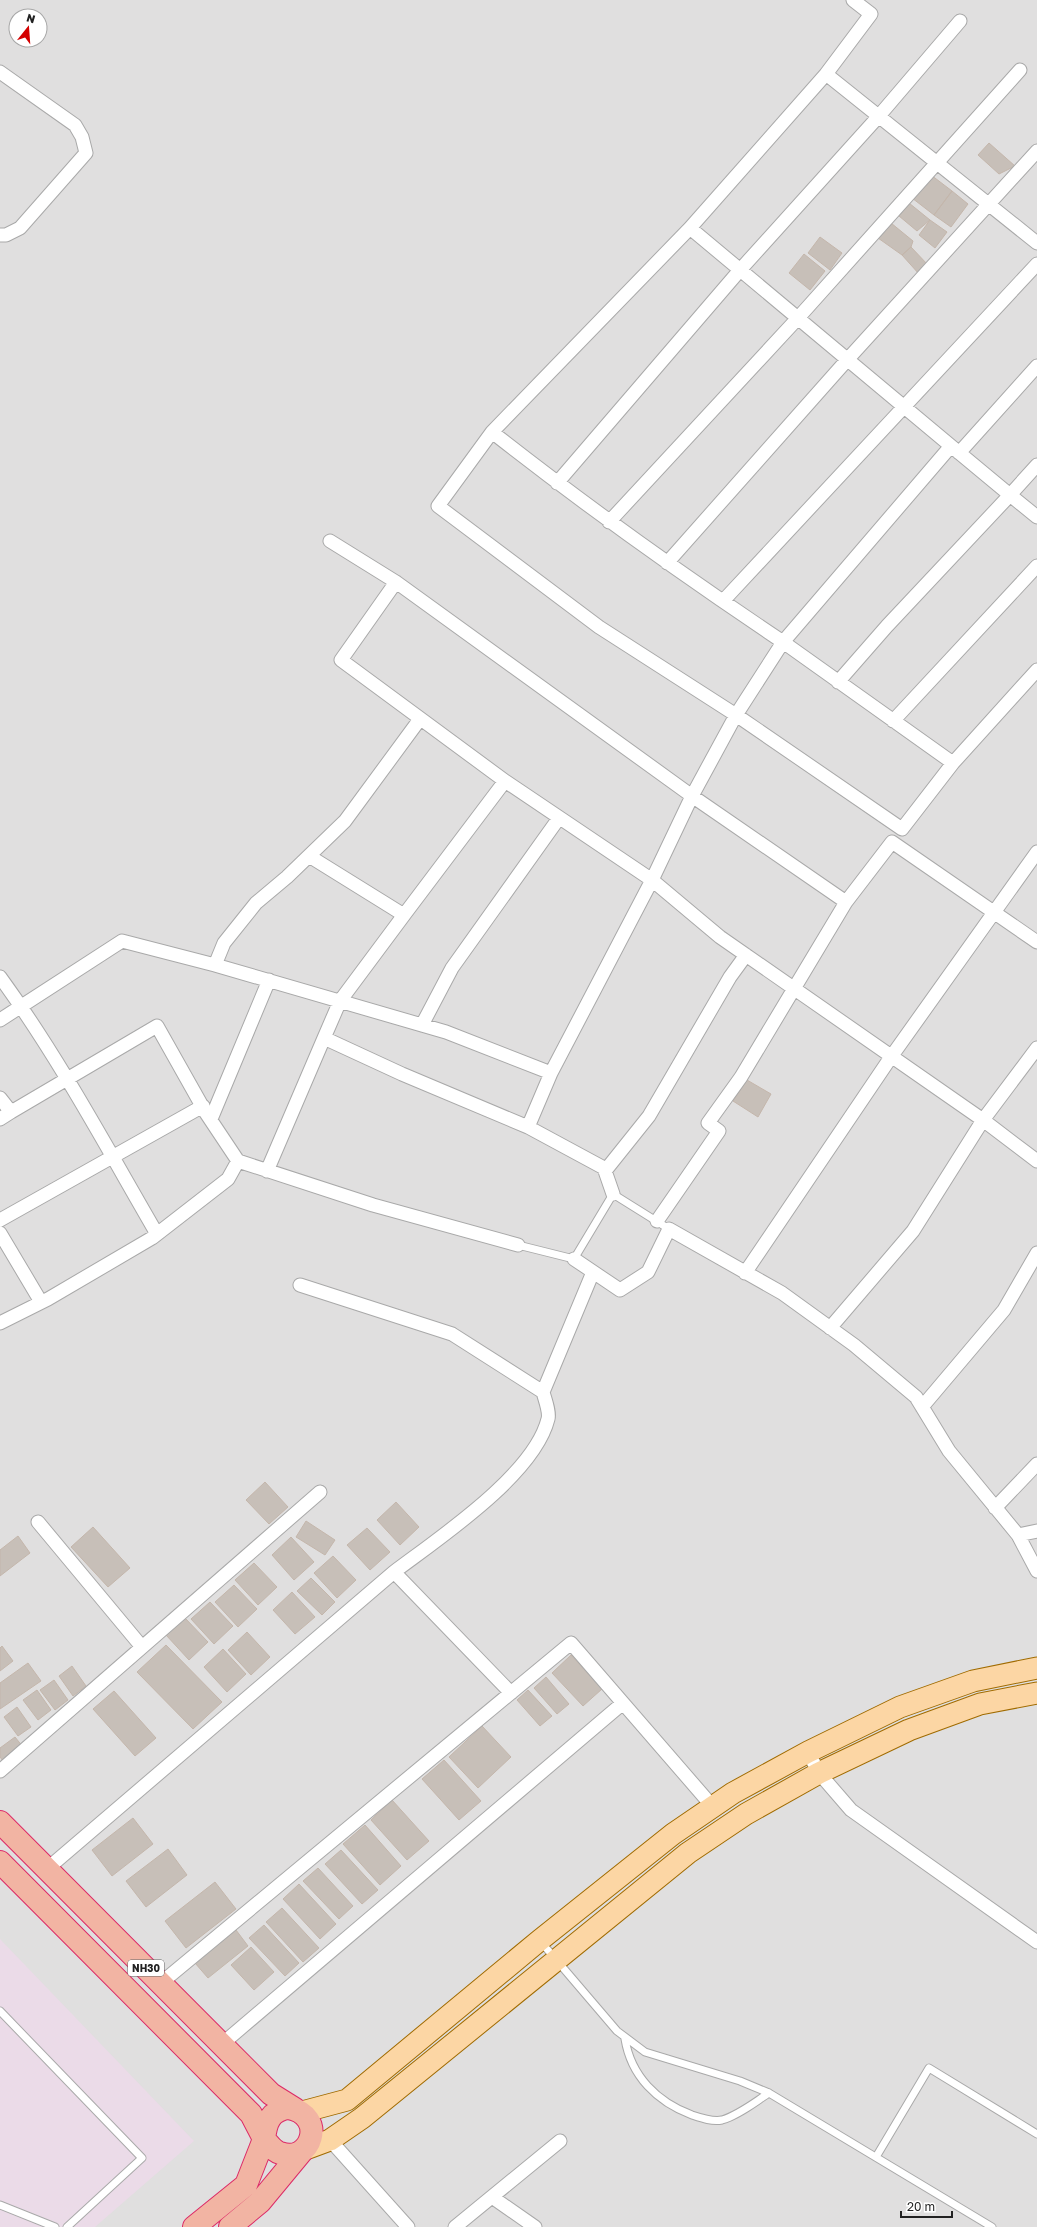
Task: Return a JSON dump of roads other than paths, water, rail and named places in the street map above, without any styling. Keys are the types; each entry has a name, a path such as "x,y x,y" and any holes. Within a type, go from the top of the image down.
{"highway":[{"name":"NH30","path":"0,1822 271,2094 307,2117 312,2131 311,2138 303,2150 260,2202 230,2227"},
{"name":"NH30","path":"0,1862 251,2114 264,2139 274,2150 280,2154 288,2155 303,2150"},
{"path":"194,2227 246,2185 264,2139 266,2123 275,2112 288,2108 299,2111"}],"main road":[{"path":"299,2111 347,2100 540,1940 673,1834 733,1793 808,1752 900,1708 973,1681 1037,1668"},
{"path":"973,1681 980,1704"},
{"path":"303,2150 330,2140 362,2118 555,1959 688,1853 746,1814 819,1773 909,1730 980,1704 1037,1693"},
{"path":"900,1708 909,1730"}],"street":[{"path":"853,0 871,14 826,74 690,228 492,432 438,506 600,627 736,715 902,829"},
{"path":"557,483 740,270 878,117 960,21"},
{"path":"609,522 798,318 1020,70"},
{"path":"0,72 75,125 82,137 86,153 20,228 6,235 0,235"},
{"path":"826,74 1037,243"},
{"path":"667,563 847,360 1037,151"},
{"path":"690,228 1037,517"},
{"path":"722,601 1037,264"},
{"path":"528,1127 551,1073 652,880 692,796 736,715 783,642 955,450 1037,366"},
{"path":"492,432 609,522 783,642 952,763"},
{"path":"838,682 887,626 1037,465"},
{"path":"330,541 396,582 692,796 846,902"},
{"path":"893,720 1037,566"},
{"path":"396,582 341,660 505,781 652,880 720,937 983,1120 1037,1161"},
{"path":"657,1221 719,1131 708,1123 741,1077 793,988 846,902 952,763 1037,670"},
{"path":"215,964 224,943 256,903 287,878 345,821 420,719"},
{"path":"267,1171 340,1001 505,781"},
{"path":"422,1025 452,968 559,818"},
{"path":"892,842 1037,942"},
{"path":"745,1272 891,1056 1037,852"},
{"path":"310,856 404,914"},
{"path":"0,1020 122,941 215,964 446,1032 551,1073"},
{"path":"605,1171 650,1116 730,976 746,955"},
{"path":"0,977 21,1006 113,1157 157,1234"},
{"path":"211,1119 269,980"},
{"path":"0,1098 5,1116 157,1026 203,1106 238,1161 373,1205 518,1245"},
{"path":"324,1038 402,1074 528,1127 604,1168 613,1194"},
{"path":"830,1328 913,1231 983,1120 1037,1048"},
{"path":"0,1220 203,1106"},
{"path":"0,1323 41,1302 157,1234 228,1179 238,1161"},
{"path":"574,1259 620,1290 648,1272 669,1229 782,1294 830,1328 916,1397 949,1451 1018,1535 1037,1571"},
{"path":"0,1233 41,1302"},
{"path":"922,1407 1004,1310 1037,1253"},
{"path":"47,1869 394,1572 496,1493 540,1442 548,1417 543,1392 593,1272"},
{"path":"300,1286 452,1334 543,1392"},
{"path":"995,1508 1037,1464"},
{"path":"0,1772 320,1492"},
{"path":"38,1522 142,1647"},
{"path":"1018,1535 1037,1531"},
{"path":"394,1572 511,1693"},
{"path":"161,1983 571,1643 713,1807"},
{"path":"222,2044 623,1703"},
{"path":"808,1752 819,1773 851,1810 1037,1942"},
{"path":"330,2140 408,2227"},
{"path":"455,2227 560,2141"},
{"path":"492,2197 535,2227"}],"lane":[{"path":"518,1245 574,1259 613,1194 669,1229"},
{"path":"540,1940 625,2039 656,2057 740,2081 770,2093 992,2227"},
{"path":"0,2011 142,2158 67,2227"},
{"path":"625,2039 631,2059 646,2086 666,2103 682,2111 705,2119 720,2120 732,2116 770,2093"},
{"path":"876,2157 929,2068 1037,2134"},
{"path":"0,2205 55,2227"}]}
